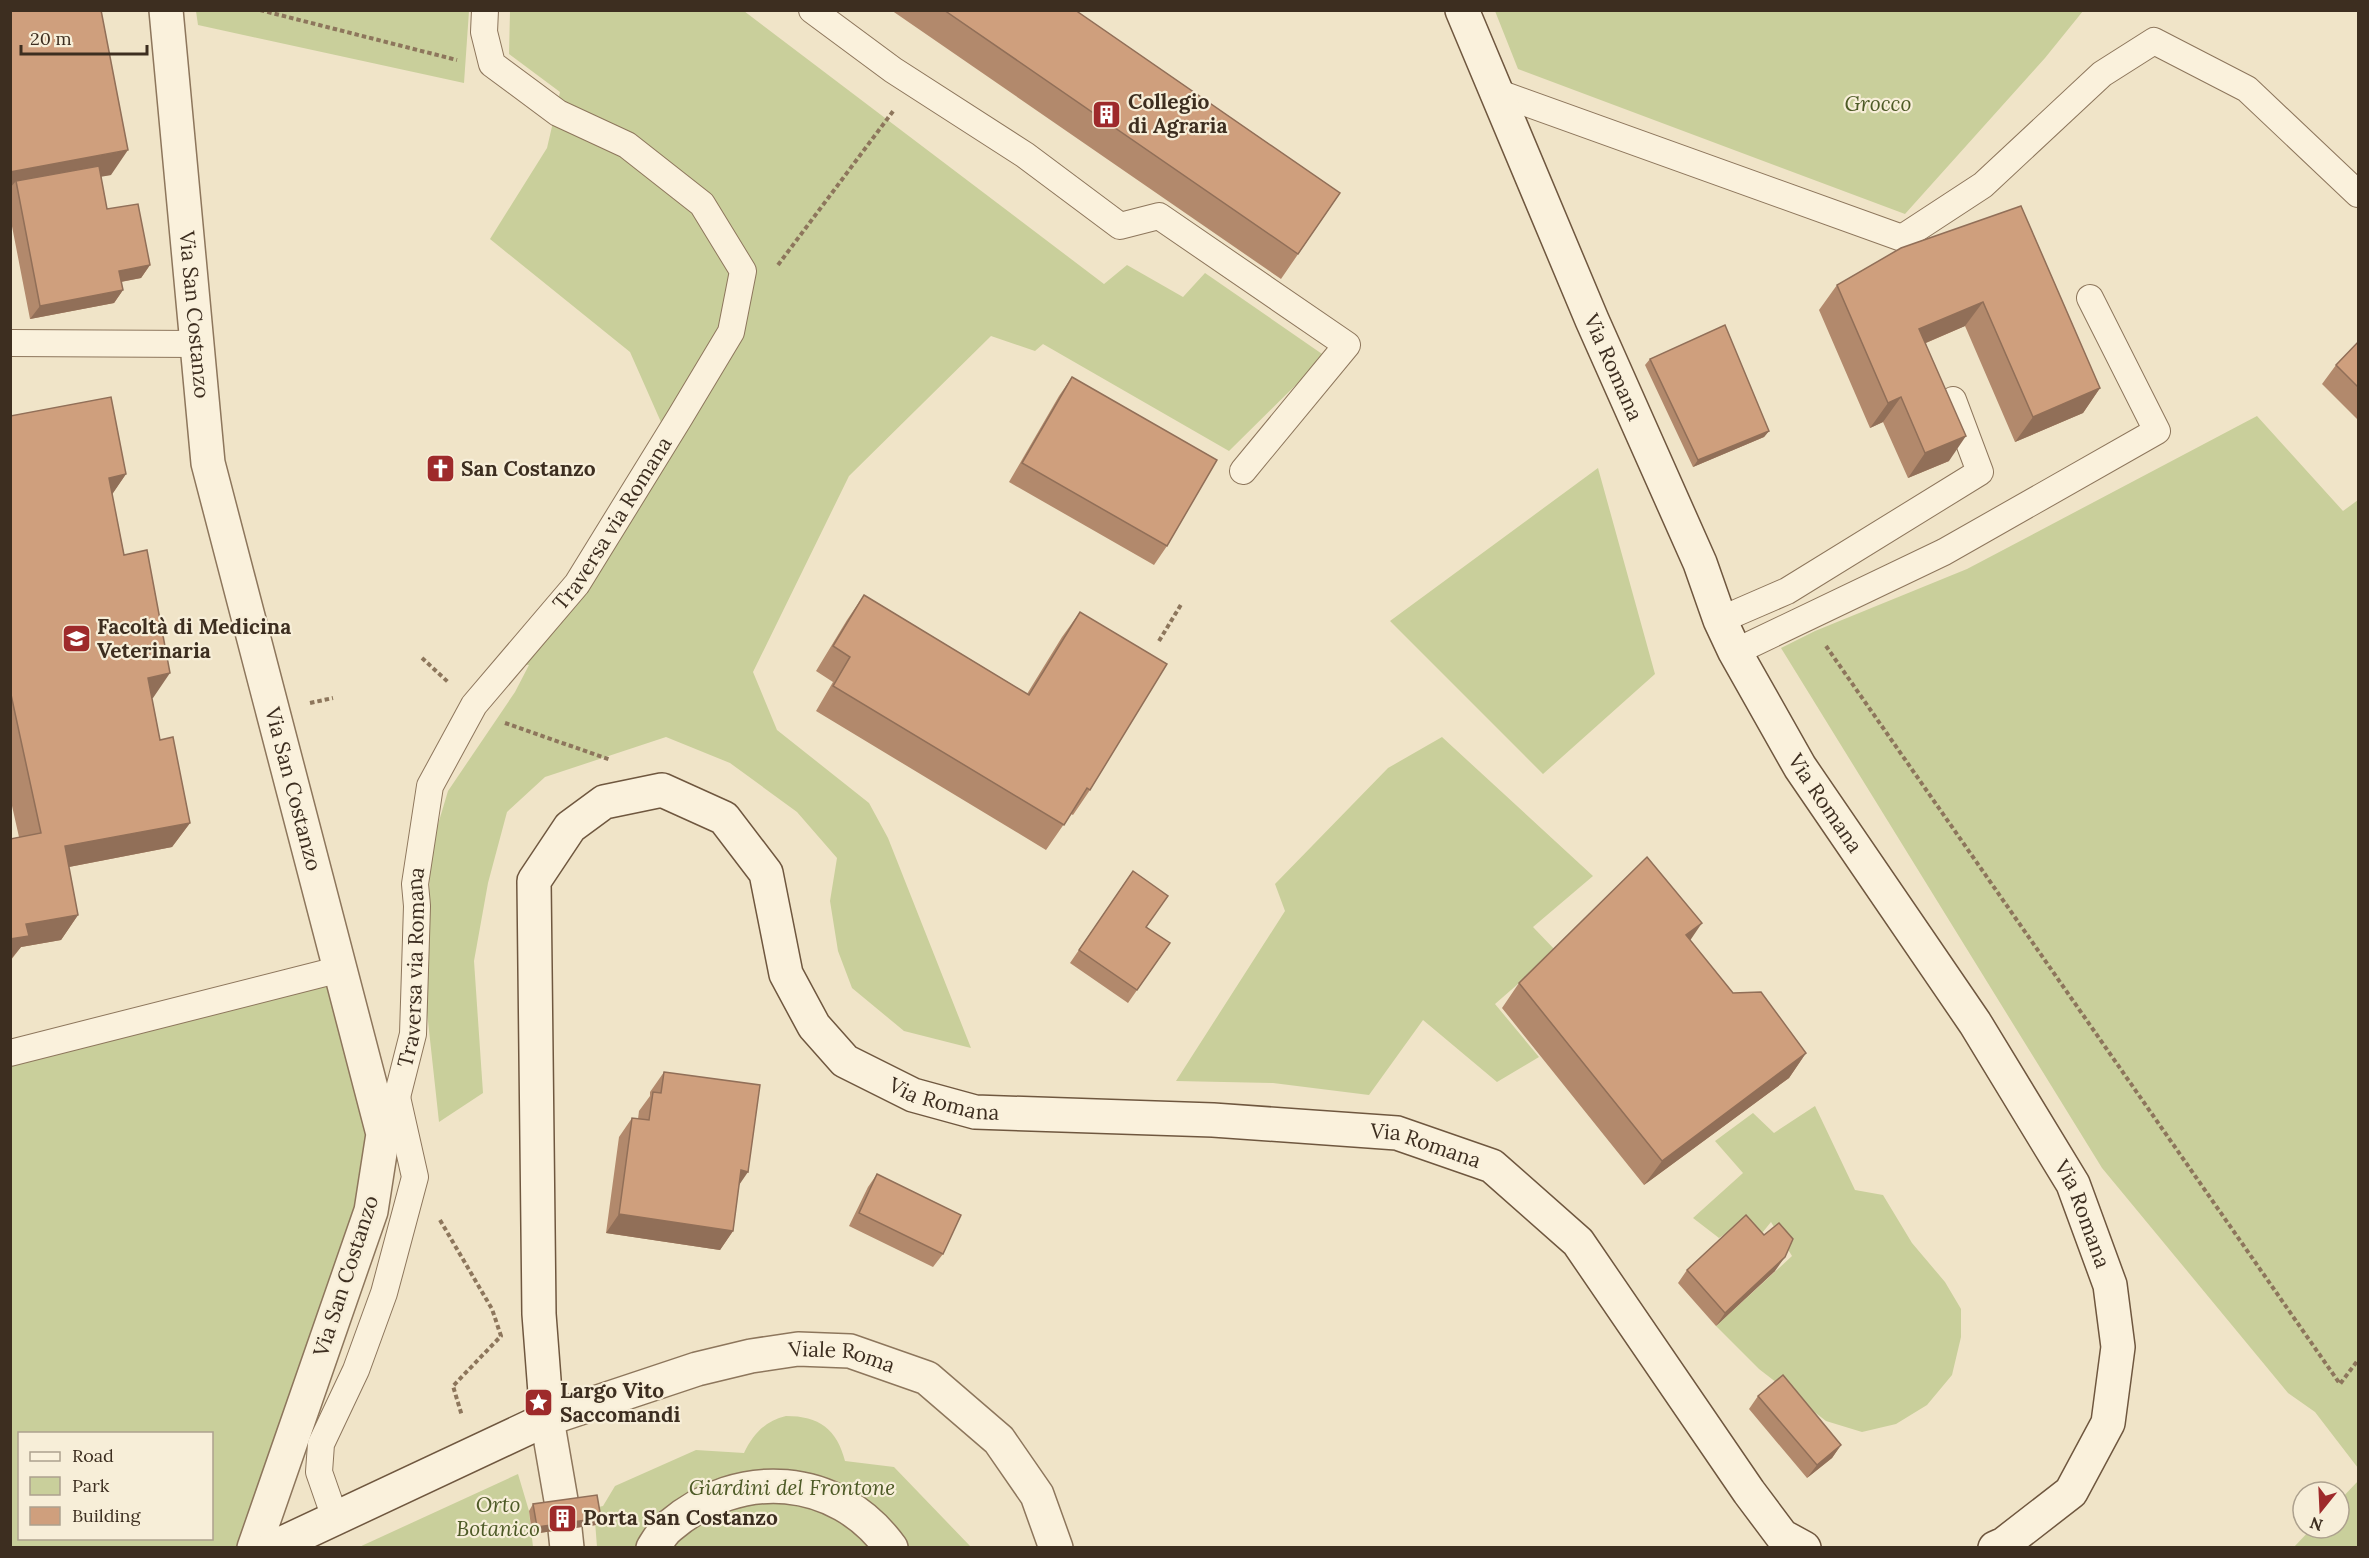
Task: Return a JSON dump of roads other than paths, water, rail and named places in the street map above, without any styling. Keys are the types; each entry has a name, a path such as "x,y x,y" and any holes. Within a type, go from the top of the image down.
{"main road":[{"path":"146,10 174,98"},
{"name":"Via San Costanzo","path":"166,10 208,463 383,1134 371,1211 254,1548"},
{"name":"Via Romana","path":"1462,10 1592,320 1700,563 1720,621 1735,652 1800,767 1975,1023 2073,1184 2110,1285 2118,1347 2108,1423 2072,1492 2004,1544 1995,1548"},
{"name":"Via Romana","path":"547,1419 538,1314 534,880 570,827 604,802 662,790 724,818 766,873 786,974 814,1026 845,1061 913,1095 975,1112 1213,1120 1397,1133 1492,1166 1578,1242 1749,1492 1788,1544"},
{"name":"Viale Roma","path":"272,1548 547,1419 697,1369 751,1356 798,1349 850,1351 927,1378 999,1440 1037,1495 1056,1548"},
{"path":"547,1419 565,1527"},
{"path":"653,1548 668,1527 706,1500 749,1486 796,1486 839,1500 876,1527 891,1548"}],"lane":[{"name":"Traversa via Romana","path":"383,1134 397,1096 412,1034 417,906 415,884 430,786 474,705 577,584 668,438 732,332 743,271 702,204 627,145 558,113 492,64 484,32 485,10"},
{"path":"812,10 915,83 1025,155 1120,226 1159,216 1347,345 1243,471"},
{"path":"1496,92 1902,238 1983,184 2102,74 2154,41 2247,89 2358,194"},
{"path":"1735,652 1944,552 2157,431 2090,298"},
{"path":"10,343 197,344"},
{"path":"1720,621 1787,591 1980,472 1953,400"},
{"path":"10,1053 341,969"},
{"path":"334,1518 319,1472 321,1444 356,1370 376,1315 416,1178 397,1096"}],"place":[{"name":"Collegio di Agraria","path":"1107,114"},
{"name":"San Costanzo","path":"440,469"},
{"name":"Facoltà di Medicina Veterinaria","path":"76,639"},
{"name":"Largo Vito Saccomandi","path":"539,1403"},
{"name":"Porta San Costanzo","path":"562,1518"}],"park label":[{"name":"Grocco","path":"1878,104"},
{"name":"Giardini del Frontone","path":"792,1488"},
{"name":"Orto Botanico","path":"498,1517"}]}
